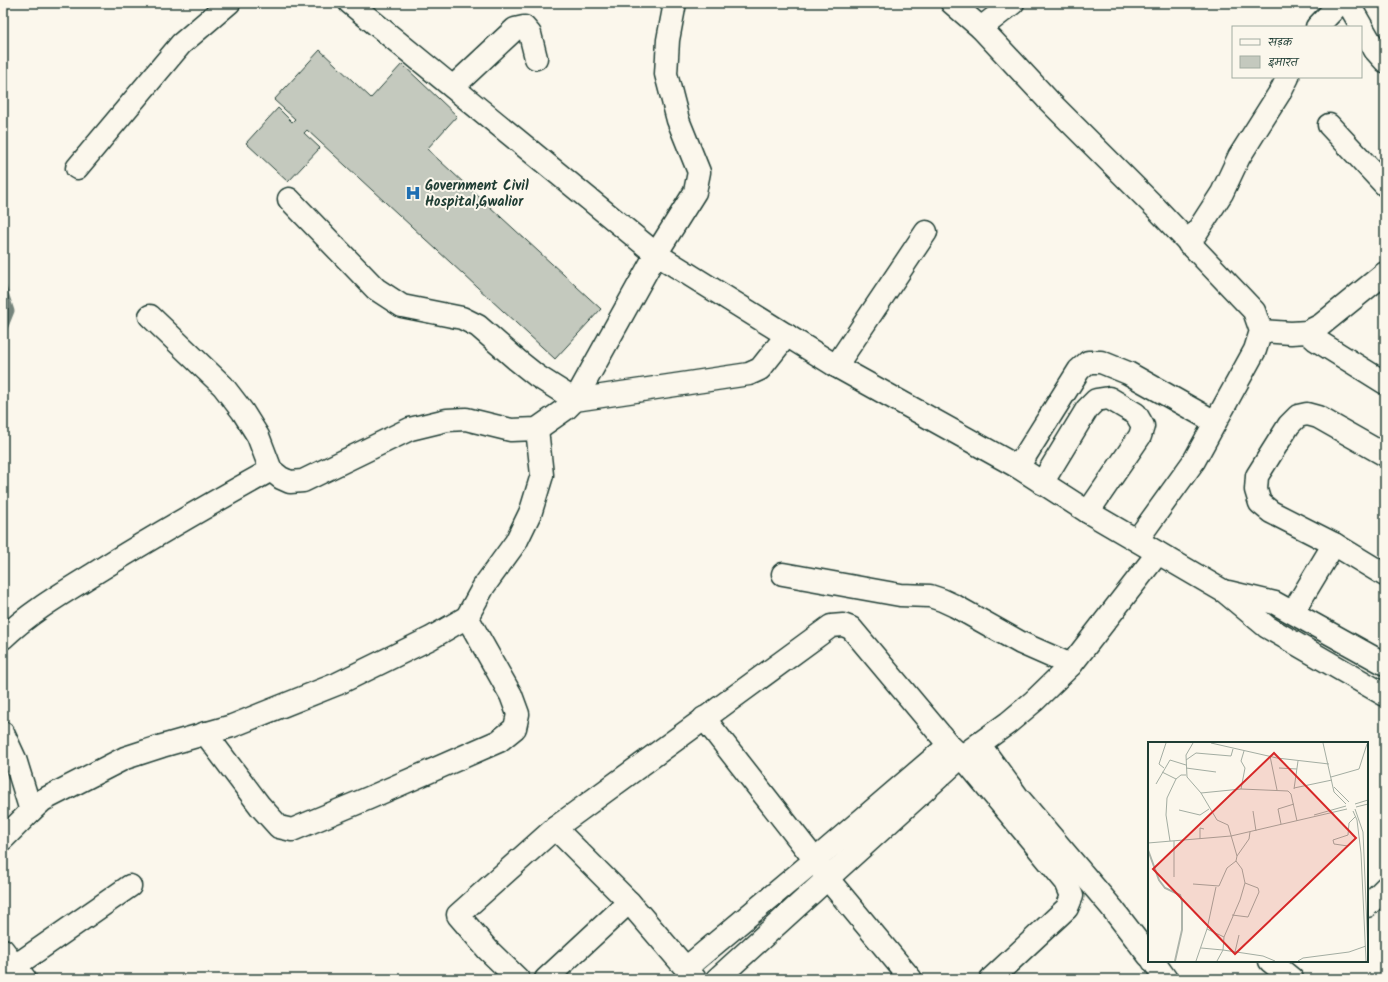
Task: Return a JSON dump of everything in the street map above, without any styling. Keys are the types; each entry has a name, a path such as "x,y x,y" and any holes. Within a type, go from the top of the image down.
{"street":[{"path":"77,168 181,44 228,3"},
{"path":"350,3 656,254 836,366 1018,467 1088,512 1225,592 1267,627 1385,695"},
{"path":"150,316 223,386 258,436 271,470 281,478 290,482 303,481 410,429 447,420 466,419 511,430 537,429 567,408 575,400 656,254 695,192 699,172 678,120 666,74 668,40 675,3"},
{"path":"952,3 981,28 1049,101 1150,202 1254,311 1261,331 1255,350 1194,461 1137,540"},
{"path":"981,28 1013,3"},
{"path":"1318,26 1340,3"},
{"path":"1348,3 1361,26"},
{"path":"453,87 515,29 524,27 530,34 536,58"},
{"path":"1362,27 1375,50 1385,61"},
{"path":"1189,244 1222,194 1239,157 1288,78"},
{"path":"1328,125 1385,185"},
{"path":"289,199 376,289 402,306 462,318 478,326 537,376 575,400 748,374 760,369 787,336"},
{"path":"836,366 926,232"},
{"path":"1261,331 1291,333 1307,332 1321,325 1385,273"},
{"path":"1307,332 1316,340 1385,383"},
{"path":"1018,467 1079,370 1088,362 1101,362 1128,374 1215,422"},
{"path":"1042,483 1087,409 1096,400 1109,398 1136,414 1143,426 1140,436 1088,512"},
{"path":"1385,455 1318,417 1307,414 1298,416 1288,425 1257,476 1256,490 1260,503 1271,512 1334,544 1385,576"},
{"path":"3,839 43,800 125,758 232,726 337,684 431,638 467,617 484,586 516,542 531,511 542,475 537,429"},
{"path":"3,638 25,618 76,584 143,543 271,470"},
{"path":"1293,612 1334,544"},
{"path":"555,828 629,902 690,974 815,860 955,751 979,744 1008,723 1034,701 1071,665 1158,552"},
{"path":"783,574 900,595 930,596 955,606 1021,643 1071,665"},
{"path":"1225,592 1275,603 1385,664"},
{"path":"205,733 260,806 280,827 292,830 492,745 515,728 518,714 511,695 467,617"},
{"path":"518,979 488,950 458,915 555,828 831,626 843,625 851,628 1066,882 1072,896 1067,908 991,979"},
{"path":"704,718 815,860 826,878 911,979"},
{"path":"3,733 15,759 31,811"},
{"path":"979,744 1017,796 1112,908 1148,955"},
{"path":"717,979 826,878 955,751"},
{"path":"11,962 130,886"},
{"path":"1368,905 1385,888"},
{"path":"546,979 629,902"},
{"path":"1154,962 1166,979"},
{"path":"1271,962 1292,979"}],"building":[{"path":"320,50 371,98 402,64 457,116 427,149 601,309 555,359 307,130 304,133 320,148 288,182 246,143 278,108 292,122 295,119 274,100"}],"waterway":[{"path":"3,10 6,3"},
{"path":"3,287 11,311 3,331"}],"place":[{"name":"Government Civil Hospital,Gwalior","path":"413,193"}]}
